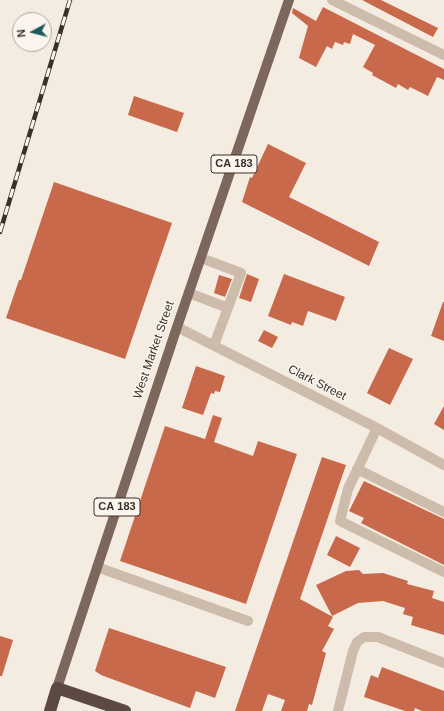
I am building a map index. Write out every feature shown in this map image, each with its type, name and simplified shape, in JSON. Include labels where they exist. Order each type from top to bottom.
[{"type":"highway","name":"West Market Street","points":[[50,711],[57,688]]},
{"type":"highway","points":[[57,688],[125,711]]},
{"type":"main road","name":"West Market Street","points":[[57,688],[188,293],[289,0]]},
{"type":"street","points":[[332,0],[444,55]]},
{"type":"street","points":[[201,258],[241,273],[214,345]]},
{"type":"street","points":[[188,293],[228,308]]},
{"type":"street","name":"Clark Street","points":[[177,327],[376,428],[444,465]]},
{"type":"street","points":[[376,428],[348,489],[340,521],[444,572]]},
{"type":"street","points":[[357,469],[444,512]]},
{"type":"street","points":[[97,567],[248,621]]},
{"type":"street","points":[[338,711],[353,651],[358,642],[364,637],[378,637],[444,663]]},
{"type":"building","points":[[362,0],[381,0],[438,28],[433,37]]},
{"type":"building","points":[[323,7],[444,69],[444,80],[437,77],[428,96],[410,87],[408,90],[398,84],[396,88],[372,75],[373,73],[363,67],[375,45],[353,34],[350,44],[344,42],[343,45],[335,42],[332,49],[327,46],[316,67],[299,58],[308,26],[292,13],[293,8],[316,21]]},
{"type":"building","points":[[134,96],[184,113],[177,132],[128,115]]},
{"type":"building","points":[[268,144],[306,163],[289,197],[379,242],[369,266],[242,202],[250,177],[252,178]]},
{"type":"building","points":[[54,182],[172,223],[125,359],[6,318],[19,280],[21,280]]},
{"type":"building","points":[[247,274],[259,279],[251,302],[239,298]]},
{"type":"building","points":[[284,274],[345,297],[336,321],[308,311],[303,326],[292,322],[291,325],[268,316]]},
{"type":"building","points":[[219,275],[232,279],[225,297],[214,293]]},
{"type":"building","points":[[444,302],[444,341],[431,336]]},
{"type":"building","points":[[264,330],[278,337],[272,348],[258,341]]},
{"type":"building","points":[[389,348],[413,359],[390,405],[367,393]]},
{"type":"building","points":[[196,366],[225,376],[220,392],[215,391],[214,394],[211,393],[203,415],[182,408]]},
{"type":"building","points":[[444,406],[444,430],[434,424]]},
{"type":"building","points":[[213,415],[222,418],[214,442],[253,456],[258,441],[297,454],[246,604],[120,561],[165,426],[205,439]]},
{"type":"building","points":[[322,457],[346,465],[300,599],[333,617],[328,626],[334,629],[322,651],[326,653],[312,705],[309,704],[307,711],[281,711],[285,700],[268,694],[262,711],[235,711]]},
{"type":"building","points":[[364,481],[444,519],[444,565],[361,523],[364,518],[349,511]]},
{"type":"building","points":[[336,536],[360,548],[350,567],[327,555]]},
{"type":"building","points":[[359,570],[363,574],[383,573],[408,581],[407,584],[434,591],[432,598],[444,602],[444,635],[411,625],[413,617],[403,614],[405,608],[383,601],[358,603],[332,616],[316,585],[346,571]]},
{"type":"building","points":[[109,628],[226,667],[215,698],[196,691],[190,708],[101,675],[95,671]]},
{"type":"building","points":[[0,636],[13,640],[2,676],[0,676]]},
{"type":"building","points":[[382,667],[444,691],[444,711],[422,711],[415,708],[414,711],[405,711],[364,697],[371,675],[378,678]]},
{"type":"railway","points":[[0,232],[70,0]]}]
